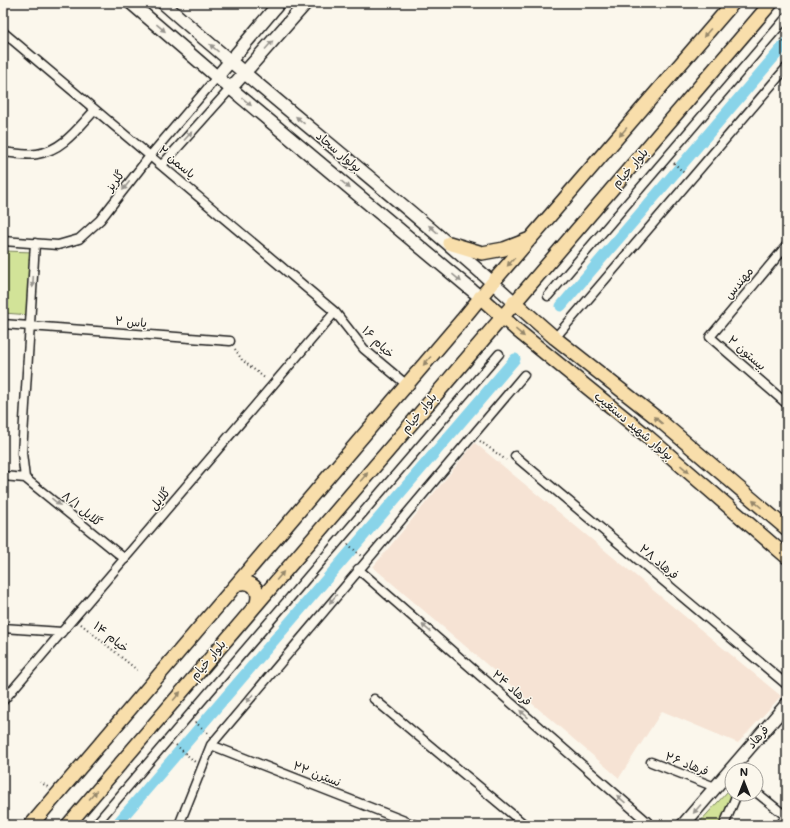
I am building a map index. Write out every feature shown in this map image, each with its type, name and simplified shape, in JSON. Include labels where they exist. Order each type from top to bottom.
[{"type":"main road","name":"بولوار سجاد","points":[[131,3],[216,77],[480,297]]},
{"type":"main road","name":"بولوار سجاد","points":[[163,3],[243,74],[449,243],[514,302]]},
{"type":"main road","points":[[216,77],[279,3]]},
{"type":"main road","points":[[231,88],[306,3]]},
{"type":"main road","points":[[31,825],[407,385],[480,297],[733,3]]},
{"type":"main road","name":"بلوار خیام","points":[[68,825],[771,3]]},
{"type":"main road","points":[[449,243],[482,253],[504,249],[531,239]]},
{"type":"main road","name":"بولوار شهید دستغیب","points":[[480,297],[502,318],[647,436],[787,557]]},
{"type":"main road","name":"بولوار شهید دستغیب","points":[[514,302],[554,338],[658,420],[787,529]]},
{"type":"main road","points":[[237,584],[246,582],[254,586],[259,594],[257,603]]},
{"type":"main road","name":"فرهاد","points":[[739,762],[787,704]]},
{"type":"main road","name":"فرهاد","points":[[683,825],[724,779]]},
{"type":"street","points":[[548,296],[787,16]]},
{"type":"street","name":"یاسمن ۲","points":[[3,32],[335,312]]},
{"type":"street","points":[[554,338],[787,67]]},
{"type":"street","name":"گلریز","points":[[3,241],[58,245],[79,239],[100,220],[150,156],[216,77]]},
{"type":"street","points":[[162,165],[231,88]]},
{"type":"street","points":[[3,152],[36,154],[55,149],[68,139],[95,110]]},
{"type":"street","points":[[3,476],[25,478],[22,453],[35,243]]},
{"type":"street","name":"مهندس","points":[[710,337],[787,245]]},
{"type":"street","name":"خیام ۱۶","points":[[335,312],[364,348],[407,385]]},
{"type":"street","name":"گلایل","points":[[3,701],[335,312]]},
{"type":"street","name":"یاس ۲","points":[[3,324],[230,341]]},
{"type":"street","name":"بیستون ۲","points":[[710,337],[787,404]]},
{"type":"street","points":[[95,825],[498,354]]},
{"type":"street","points":[[179,825],[213,742],[358,569],[524,375]]},
{"type":"street","name":"فرهاد ۲۸","points":[[515,456],[787,685]]},
{"type":"street","name":"گلایل ۸/۱","points":[[25,478],[125,558]]},
{"type":"street","name":"فرهاد ۲۴","points":[[358,569],[651,825]]},
{"type":"street","points":[[3,628],[62,632]]},
{"type":"street","points":[[374,699],[525,825]]},
{"type":"street","name":"نسترن ۲۲","points":[[213,742],[415,825]]},
{"type":"street","name":"فرهاد ۲۶","points":[[651,762],[715,788]]},
{"type":"street","points":[[764,799],[786,817],[781,825]]},
{"type":"street","points":[[724,825],[734,802]]},
{"type":"path","points":[[667,157],[691,179]]},
{"type":"path","points":[[230,341],[242,360],[273,385]]},
{"type":"path","points":[[472,435],[505,460],[515,456]]},
{"type":"path","points":[[341,538],[366,560]]},
{"type":"path","name":"خیام ۱۴","points":[[74,618],[137,670]]},
{"type":"path","points":[[188,716],[213,742]]},
{"type":"path","points":[[169,739],[202,767]]},
{"type":"path","points":[[40,782],[57,794]]},
{"type":"shaded area","points":[[475,443],[781,696],[738,743],[662,711],[619,778],[373,567]]},
{"type":"green space","points":[[4,251],[34,252],[31,315],[3,313]]},
{"type":"green space","points":[[724,795],[724,802],[731,802],[720,825],[697,825]]},
{"type":"waterway","points":[[561,306],[787,42]]},
{"type":"waterway","points":[[116,825],[515,359]]}]
